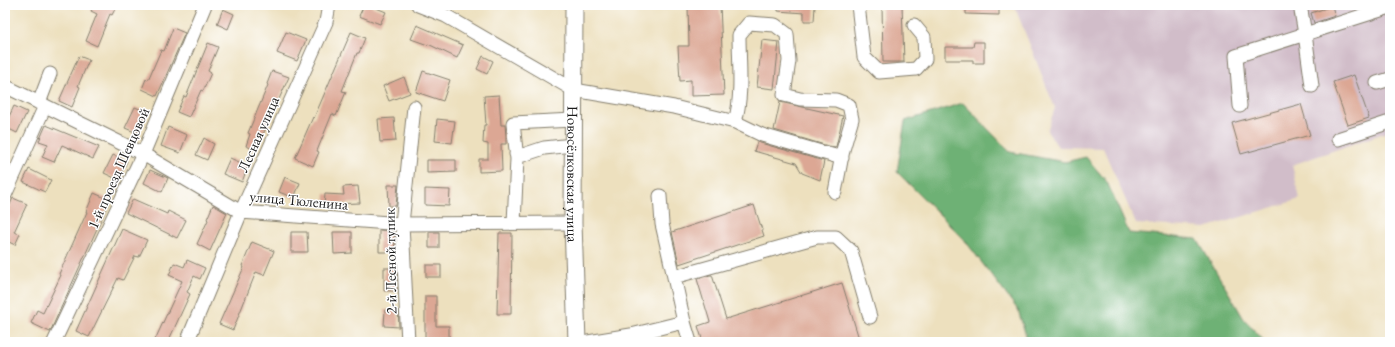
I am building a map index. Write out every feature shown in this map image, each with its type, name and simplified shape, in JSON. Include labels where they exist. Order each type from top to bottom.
[{"type":"main road","name":"Новосёлковская улица","points":[[574,5],[573,223],[577,342]]},
{"type":"street","name":"1-й проезд Шевцовой","points":[[54,342],[144,154],[205,5]]},
{"type":"street","name":"Лесная улица","points":[[187,342],[242,212],[326,22],[329,5]]},
{"type":"street","points":[[418,5],[446,16],[574,90],[674,107],[735,122],[762,135],[842,158]]},
{"type":"street","points":[[858,5],[864,57],[879,72],[916,69],[925,59],[924,37],[914,24]]},
{"type":"street","points":[[1300,5],[1312,86]]},
{"type":"street","points":[[1240,106],[1236,56],[1390,7]]},
{"type":"street","points":[[735,122],[738,112],[740,88],[739,35],[749,23],[775,26],[787,34],[789,61],[784,95],[800,99],[836,100],[849,105],[852,119],[843,150],[835,192]]},
{"type":"street","points":[[5,194],[42,104],[50,74]]},
{"type":"street","points":[[1377,83],[1390,79]]},
{"type":"street","name":"улица Тюленина","points":[[5,86],[144,154],[242,212],[402,224],[573,223]]},
{"type":"street","name":"2-й Лесной тупик","points":[[408,342],[402,224],[414,107]]},
{"type":"street","points":[[514,223],[517,159],[513,123],[573,120]]},
{"type":"street","points":[[1338,139],[1390,122]]},
{"type":"street","points":[[516,154],[523,155],[544,148],[574,145]]},
{"type":"street","points":[[660,196],[662,224],[684,322],[690,342]]},
{"type":"street","points":[[674,278],[817,237],[836,237],[851,251],[870,318]]},
{"type":"street","points":[[588,342],[684,322]]},
{"type":"shaded area","points":[[1014,5],[1383,5],[1390,25],[1390,131],[1292,165],[1300,199],[1205,228],[1136,224],[1103,148],[1058,147],[1047,131],[1055,108]]},
{"type":"green space","points":[[963,103],[1010,152],[1065,162],[1086,157],[1107,182],[1129,233],[1197,239],[1244,319],[1265,342],[1028,342],[1018,310],[963,238],[897,172],[905,121]]},
{"type":"building","points":[[94,5],[117,5],[112,15],[110,14],[97,46],[86,41],[97,14],[91,11]]},
{"type":"building","points":[[364,5],[369,5],[386,12],[380,24],[359,16]]},
{"type":"building","points":[[688,5],[720,5],[724,95],[691,96],[691,80],[680,81],[678,46],[689,46]]},
{"type":"building","points":[[778,5],[815,6],[814,21],[804,21],[804,13],[778,11]]},
{"type":"building","points":[[882,5],[902,5],[904,62],[883,62]]},
{"type":"building","points":[[966,5],[999,5],[999,15],[966,14]]},
{"type":"building","points":[[1332,6],[1335,16],[1314,23],[1311,13]]},
{"type":"building","points":[[223,9],[234,14],[228,29],[217,24]]},
{"type":"building","points":[[417,25],[463,45],[457,58],[428,44],[411,39]]},
{"type":"building","points":[[173,28],[185,33],[157,96],[142,89],[146,79],[148,80],[161,50],[164,51]]},
{"type":"building","points":[[286,32],[306,40],[297,61],[277,53]]},
{"type":"building","points":[[351,32],[365,38],[359,53],[357,53],[342,91],[346,92],[336,116],[332,114],[317,151],[319,152],[313,166],[295,158]]},
{"type":"building","points":[[762,40],[779,42],[774,89],[757,87]]},
{"type":"building","points":[[974,42],[984,42],[984,63],[973,63],[973,60],[945,60],[945,47],[973,47]]},
{"type":"building","points":[[208,43],[218,47],[208,71],[211,73],[203,91],[201,90],[189,117],[177,112],[184,96],[186,97]]},
{"type":"building","points":[[79,56],[89,60],[78,86],[80,87],[72,107],[59,101]]},
{"type":"building","points":[[483,56],[493,61],[487,74],[477,69]]},
{"type":"building","points":[[272,71],[289,77],[256,150],[246,146],[250,134],[248,133],[268,85],[267,84]]},
{"type":"building","points":[[423,71],[450,80],[443,101],[416,92]]},
{"type":"building","points":[[1354,75],[1369,118],[1348,125],[1333,82]]},
{"type":"building","points":[[404,77],[410,93],[389,101],[383,86]]},
{"type":"building","points":[[499,95],[501,125],[505,125],[506,136],[506,144],[501,144],[502,171],[479,172],[479,159],[488,159],[488,144],[483,143],[484,125],[486,125],[484,96]]},
{"type":"building","points":[[780,102],[843,116],[836,147],[774,130]]},
{"type":"building","points":[[1301,104],[1310,135],[1241,154],[1232,123]]},
{"type":"building","points":[[14,106],[27,112],[17,133],[5,127]]},
{"type":"building","points":[[135,107],[146,112],[137,133],[125,128]]},
{"type":"building","points":[[394,118],[396,141],[380,142],[378,119]]},
{"type":"building","points":[[437,119],[455,121],[452,143],[435,141]]},
{"type":"building","points":[[46,125],[99,147],[93,159],[62,145],[54,162],[42,157],[48,144],[39,141]]},
{"type":"building","points":[[168,127],[187,135],[180,153],[161,146]]},
{"type":"building","points":[[204,138],[214,144],[207,160],[196,155]]},
{"type":"building","points":[[757,142],[824,161],[820,180],[802,173],[796,163],[754,151]]},
{"type":"building","points":[[113,155],[127,161],[119,180],[104,173]]},
{"type":"building","points":[[230,158],[248,166],[242,182],[223,174]]},
{"type":"building","points":[[427,160],[456,160],[456,172],[427,173]]},
{"type":"building","points":[[29,169],[51,180],[45,192],[23,182]]},
{"type":"building","points":[[150,170],[168,178],[162,192],[144,183]]},
{"type":"building","points":[[285,177],[300,183],[294,198],[279,192]]},
{"type":"building","points":[[388,185],[398,185],[396,206],[389,206]]},
{"type":"building","points":[[358,186],[360,203],[334,204],[334,207],[324,206],[325,194],[344,195],[343,187]]},
{"type":"building","points":[[425,189],[450,190],[449,206],[425,205]]},
{"type":"building","points":[[94,193],[110,200],[50,332],[31,323],[37,310],[43,313],[61,275],[59,274]]},
{"type":"building","points":[[13,198],[27,204],[14,232],[20,234],[15,245],[5,240],[5,215]]},
{"type":"building","points":[[133,199],[167,214],[168,211],[186,220],[177,238],[126,213]]},
{"type":"building","points":[[213,205],[227,213],[210,251],[197,244]]},
{"type":"building","points":[[754,205],[764,236],[679,264],[672,232]]},
{"type":"building","points":[[122,229],[147,240],[139,257],[135,256],[123,280],[118,278],[89,337],[76,331]]},
{"type":"building","points":[[379,230],[394,231],[395,252],[379,252]]},
{"type":"building","points":[[291,232],[307,232],[308,252],[291,252]]},
{"type":"building","points":[[333,232],[352,232],[352,253],[334,254]]},
{"type":"building","points":[[429,232],[439,232],[439,248],[429,248]]},
{"type":"building","points":[[499,233],[512,233],[511,314],[497,314]]},
{"type":"building","points":[[252,242],[274,251],[264,275],[256,272],[233,330],[219,324],[244,267],[242,266]]},
{"type":"building","points":[[187,260],[205,268],[200,279],[194,276],[187,292],[190,294],[168,342],[154,342],[182,281],[169,275],[174,263],[184,267]]},
{"type":"building","points":[[426,265],[441,265],[441,277],[426,277]]},
{"type":"building","points":[[384,268],[396,268],[397,291],[384,291]]},
{"type":"building","points":[[712,275],[726,319],[842,283],[860,342],[703,342],[698,326],[710,322],[697,279]]},
{"type":"building","points":[[425,296],[436,296],[436,326],[449,326],[449,342],[425,342]]},
{"type":"building","points":[[385,310],[398,310],[399,327],[384,326]]}]
